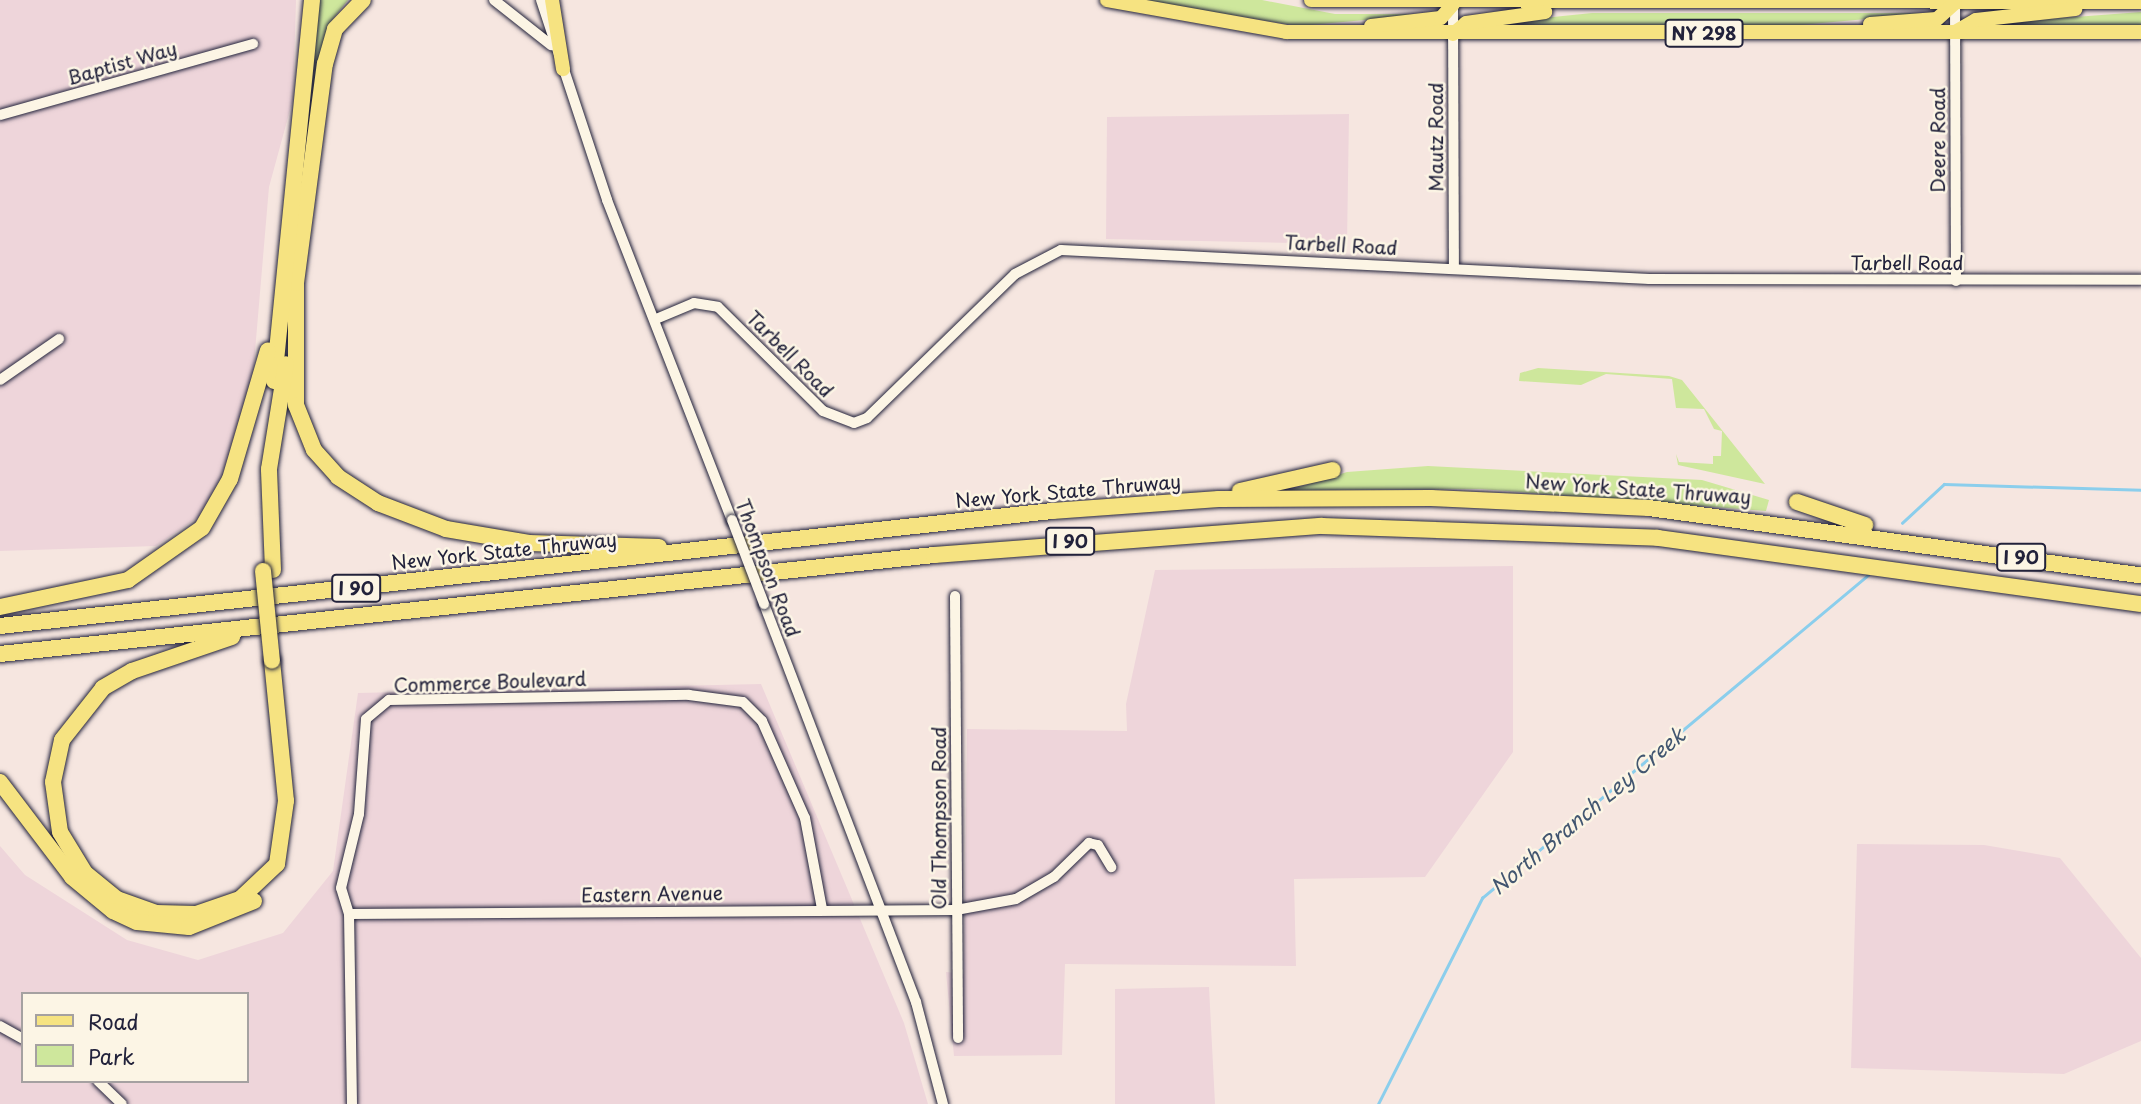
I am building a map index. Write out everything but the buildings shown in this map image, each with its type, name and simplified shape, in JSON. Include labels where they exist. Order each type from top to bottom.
[{"type":"highway","points":[[0,607],[128,580],[202,528],[220,503],[245,436],[290,274],[325,64],[335,29],[363,0]]},
{"type":"highway","points":[[0,782],[72,877],[113,911],[167,928],[235,914],[265,894],[295,833],[268,570],[269,469],[290,274],[311,2]]},
{"type":"highway","points":[[290,274],[296,405],[314,450],[338,477],[415,519],[495,540],[712,549]]},
{"type":"highway","points":[[1184,501],[1333,470]]},
{"type":"highway","name":"New York State Thruway","points":[[0,626],[1184,501],[1532,501],[1749,518],[2141,575]]},
{"type":"highway","points":[[1797,502],[1900,539]]},
{"type":"highway","name":"I 90","points":[[0,654],[1125,536],[1322,526],[1658,538],[2141,604]]},
{"type":"highway","points":[[263,627],[132,671],[103,688],[73,721],[57,756],[54,811],[69,852],[99,886],[136,907],[177,915],[215,909],[267,879],[287,820],[277,660]]},
{"type":"main road","points":[[552,0],[563,69]]},
{"type":"main road","name":"NY 298","points":[[1107,0],[1198,21],[1310,33],[2141,32]]},
{"type":"main road","name":"NY 298","points":[[1311,0],[1453,5],[2141,2]]},
{"type":"main road","points":[[1803,32],[1937,19],[1955,1]]},
{"type":"main road","points":[[1955,32],[1976,20],[2114,2]]},
{"type":"main road","points":[[1453,34],[1466,23],[1596,4]]},
{"type":"main road","points":[[1310,33],[1441,18],[1453,5]]},
{"type":"street","name":"Thompson Road","points":[[494,0],[553,47]]},
{"type":"street","name":"Thompson Road","points":[[541,0],[553,47],[916,1002],[943,1104]]},
{"type":"street","name":"Deere Road","points":[[1955,1],[1956,281]]},
{"type":"street","name":"Mautz Road","points":[[1453,5],[1454,269]]},
{"type":"street","name":"Baptist Way","points":[[0,115],[253,44]]},
{"type":"street","name":"Tarbell Road","points":[[656,318],[694,303],[718,307],[823,411],[853,423],[867,418],[1015,274],[1061,250],[1710,281],[2141,280]]},
{"type":"street","points":[[0,380],[60,338]]},
{"type":"street","name":"Old Thompson Road","points":[[956,596],[958,1038]]},
{"type":"street","name":"Commerce Boulevard","points":[[352,1104],[349,914],[341,888],[359,814],[364,727],[376,706],[389,700],[689,695],[736,699],[762,721],[805,818],[822,909]]},
{"type":"street","name":"Eastern Avenue","points":[[349,914],[956,910],[1016,899],[1054,877],[1089,843],[1111,867]]},
{"type":"street","points":[[0,1026],[21,1038]]},
{"type":"street","points":[[100,1083],[122,1104]]},
{"type":"shaded area","points":[[0,0],[296,0],[293,99],[269,187],[250,410],[207,511],[156,546],[0,551]]},
{"type":"shaded area","points":[[1349,114],[1347,244],[1106,239],[1107,117]]},
{"type":"shaded area","points":[[1513,566],[1513,752],[1425,877],[1294,879],[1296,966],[1065,964],[1062,1055],[954,1056],[946,972],[964,974],[967,729],[1127,731],[1126,704],[1155,570]]},
{"type":"shaded area","points":[[761,684],[904,1023],[928,1104],[0,1104],[0,846],[25,875],[127,940],[198,960],[283,933],[333,871],[358,693]]},
{"type":"shaded area","points":[[1857,844],[1984,845],[2060,858],[2141,958],[2141,1041],[2064,1074],[1851,1068]]},
{"type":"shaded area","points":[[1209,987],[1215,1104],[1115,1104],[1115,989]]},
{"type":"green space","points":[[319,0],[348,0],[328,25],[310,106]]},
{"type":"green space","points":[[1138,0],[1262,0],[1335,14],[1431,14],[1299,26]]},
{"type":"green space","points":[[2141,12],[2141,26],[1981,26],[1981,24]]},
{"type":"green space","points":[[1592,13],[1933,13],[1777,27],[1476,25]]},
{"type":"green space","points":[[1538,368],[1669,376],[1682,380],[1765,484],[1678,465],[1676,454],[1679,462],[1713,464],[1713,456],[1721,456],[1722,431],[1714,429],[1704,409],[1676,408],[1672,379],[1606,374],[1581,385],[1519,381],[1520,373]]},
{"type":"green space","points":[[1428,466],[1702,480],[1769,500],[1766,511],[1480,489],[1290,490],[1347,472]]},
{"type":"waterway","name":"North Branch Ley Creek","points":[[1902,523],[1944,484],[2141,490]]},
{"type":"waterway","name":"North Branch Ley Creek","points":[[1378,1104],[1482,898],[1868,575]]}]
